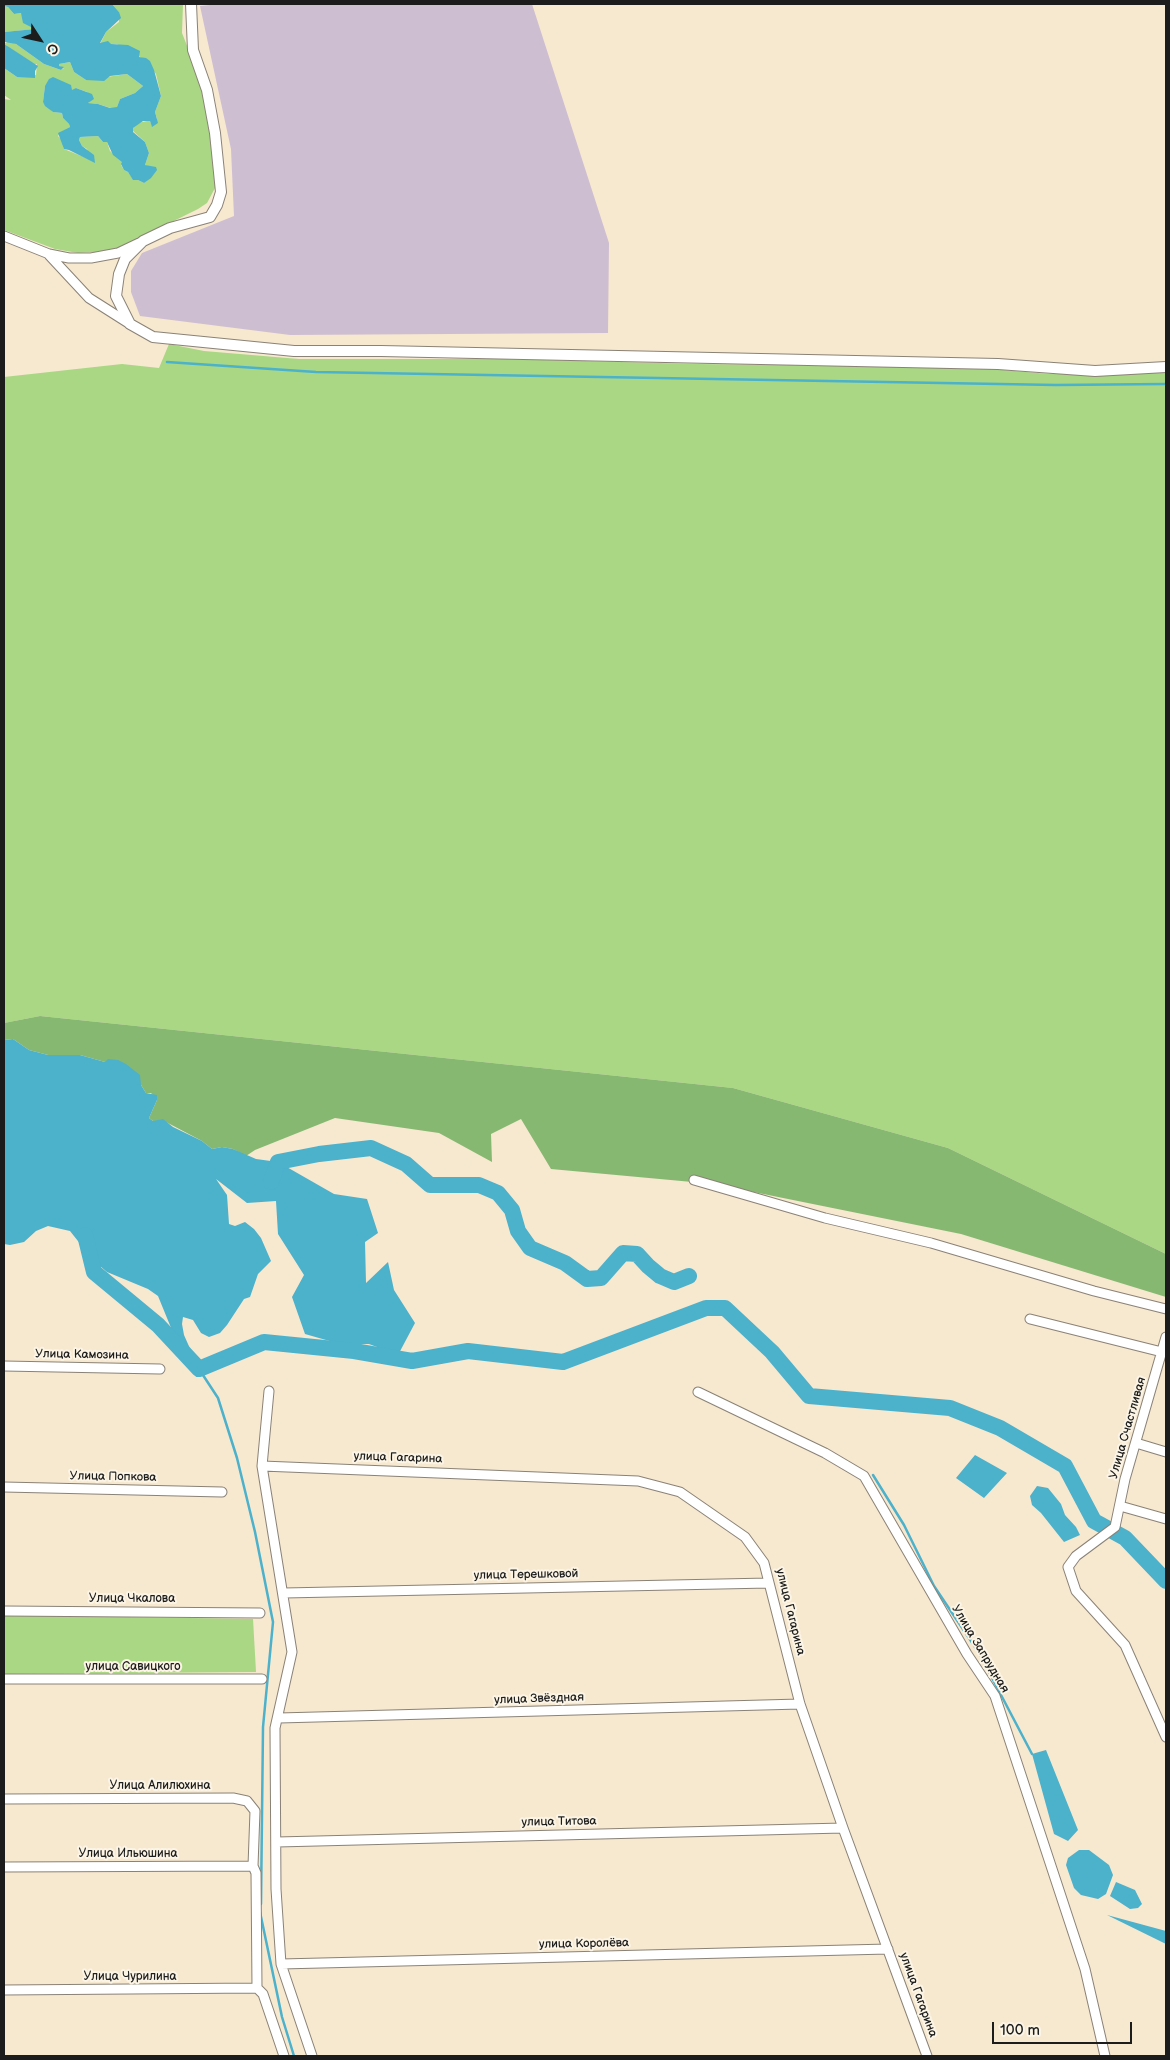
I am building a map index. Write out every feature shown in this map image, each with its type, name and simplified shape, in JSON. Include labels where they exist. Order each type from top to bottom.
[{"type":"street","points":[[4,236],[49,254],[69,258],[91,258],[118,253],[170,228],[210,217],[217,205],[221,192],[215,133],[207,90],[194,50],[191,4]]},
{"type":"street","points":[[130,324],[116,296],[119,274],[125,259],[142,241]]},
{"type":"street","points":[[49,254],[89,298],[153,337],[294,351],[381,351],[988,364],[1095,370],[1166,367]]},
{"type":"street","points":[[694,1180],[826,1218],[931,1243],[1094,1291],[1166,1309]]},
{"type":"street","points":[[1030,1319],[1164,1353]]},
{"type":"street","name":"Улица Счастливая","points":[[1166,1336],[1164,1353],[1136,1443],[1115,1526],[1076,1556],[1068,1567],[1076,1591],[1125,1645],[1166,1737]]},
{"type":"street","name":"Улица Камозина","points":[[4,1366],[160,1369]]},
{"type":"street","points":[[269,1391],[262,1466],[292,1652],[279,1718],[275,1728],[276,1889],[281,1964],[312,2056]]},
{"type":"street","name":"Улица Запрудная","points":[[698,1392],[825,1453],[864,1476],[967,1654],[995,1696],[1085,1969],[1105,2056]]},
{"type":"street","points":[[1136,1443],[1166,1452]]},
{"type":"street","name":"улица Гагарина","points":[[262,1466],[638,1480],[680,1492],[745,1537],[764,1563],[800,1704],[843,1828],[927,2056]]},
{"type":"street","name":"Улица Попкова","points":[[4,1487],[222,1492]]},
{"type":"street","points":[[1120,1506],[1166,1519]]},
{"type":"street","name":"улица Терешковой","points":[[284,1593],[769,1583]]},
{"type":"street","name":"Улица Чкалова","points":[[4,1611],[260,1613]]},
{"type":"street","name":"улица Савицкого","points":[[4,1679],[262,1679]]},
{"type":"street","name":"улица Звёздная","points":[[279,1718],[800,1704]]},
{"type":"street","name":"Улица Алилюхина","points":[[4,1800],[232,1798],[247,1801],[255,1810],[253,1866],[256,1873],[257,1988]]},
{"type":"street","name":"улица Титова","points":[[277,1842],[843,1828]]},
{"type":"street","name":"Улица Ильюшина","points":[[4,1867],[253,1866]]},
{"type":"street","name":"улица Королёва","points":[[281,1964],[888,1950]]},
{"type":"street","points":[[257,1988],[263,1994],[284,2056]]},
{"type":"street","name":"Улица Чурилина","points":[[4,1990],[257,1988]]},
{"type":"shaded area","points":[[219,4],[532,4],[609,243],[608,333],[290,335],[140,316],[131,292],[131,271],[142,253],[234,216],[231,149],[200,6]]},
{"type":"green space","points":[[112,4],[183,4],[182,33],[206,102],[216,168],[215,188],[207,203],[198,209],[113,251],[78,253],[55,249],[4,230],[4,99],[11,100],[4,95],[4,68],[17,77],[22,77],[36,75],[37,64],[34,64],[4,44],[9,41],[16,44],[44,64],[61,70],[64,68],[59,66],[59,64],[70,62],[74,72],[86,80],[127,74],[143,86],[135,93],[120,99],[117,107],[114,109],[88,103],[91,100],[87,92],[76,88],[74,91],[45,86],[43,102],[53,112],[62,113],[63,118],[69,124],[70,127],[58,136],[62,140],[64,149],[91,160],[87,149],[82,146],[79,140],[80,137],[98,136],[103,142],[107,142],[110,151],[123,162],[121,165],[124,170],[133,179],[144,183],[156,170],[145,165],[149,153],[145,142],[133,131],[133,128],[137,123],[147,121],[150,121],[152,126],[157,119],[155,112],[161,96],[156,74],[142,58],[117,44],[100,44],[106,32],[119,22],[119,12]]},
{"type":"green space","points":[[4,6],[8,7],[14,14],[21,13],[36,29],[4,32]]},
{"type":"green space","points":[[169,344],[204,351],[299,359],[506,359],[698,364],[968,367],[1049,374],[1166,373],[1166,1254],[948,1148],[733,1088],[40,1016],[4,1023],[4,377],[122,364],[159,368]]},
{"type":"green space","points":[[40,1016],[733,1088],[948,1148],[1166,1254],[1166,1297],[961,1234],[714,1184],[551,1169],[521,1119],[491,1134],[492,1162],[439,1133],[335,1118],[255,1150],[246,1156],[233,1149],[222,1147],[212,1149],[202,1141],[166,1122],[153,1121],[149,1118],[157,1100],[151,1093],[146,1093],[141,1085],[105,1062],[80,1055],[48,1055],[29,1050],[13,1039],[4,1040],[4,1023]]},
{"type":"green space","points":[[4,1615],[253,1619],[256,1672],[4,1674]]},
{"type":"water","points":[[4,4],[112,4],[119,12],[121,18],[106,32],[100,43],[108,41],[111,44],[128,45],[140,51],[139,57],[150,61],[161,96],[155,112],[158,123],[152,127],[150,121],[143,121],[133,128],[133,132],[145,142],[149,153],[145,165],[156,167],[157,170],[151,178],[144,183],[133,180],[128,172],[124,170],[122,162],[113,155],[107,142],[103,142],[98,136],[80,137],[79,140],[82,146],[94,155],[95,163],[64,149],[58,133],[70,127],[69,124],[63,118],[62,113],[53,112],[43,102],[45,86],[49,79],[53,77],[71,85],[72,90],[76,88],[92,94],[94,99],[88,103],[110,108],[117,107],[120,99],[135,93],[143,86],[127,74],[110,76],[104,81],[86,80],[74,72],[70,62],[59,64],[59,66],[64,67],[61,70],[44,64],[16,44],[5,42],[4,44],[4,32],[35,29],[23,23],[21,13],[14,14]]},
{"type":"water","points":[[4,44],[38,66],[35,71],[35,78],[17,77],[4,68]]},
{"type":"water","points":[[13,1039],[29,1050],[48,1055],[80,1055],[105,1062],[108,1059],[118,1060],[140,1075],[141,1085],[146,1093],[157,1095],[157,1100],[149,1118],[153,1121],[163,1119],[173,1127],[202,1141],[212,1149],[222,1147],[233,1149],[256,1159],[278,1162],[334,1194],[367,1199],[378,1233],[365,1242],[366,1283],[388,1262],[394,1290],[415,1323],[398,1355],[369,1344],[340,1344],[305,1334],[292,1297],[304,1275],[278,1234],[276,1201],[247,1203],[216,1179],[227,1195],[229,1224],[235,1226],[245,1222],[254,1229],[261,1238],[271,1261],[258,1274],[250,1297],[244,1299],[220,1333],[209,1337],[201,1333],[193,1320],[183,1317],[184,1335],[199,1369],[176,1340],[158,1296],[148,1289],[107,1272],[93,1260],[70,1231],[48,1226],[36,1231],[24,1242],[10,1245],[4,1244],[4,1040]]},
{"type":"water","points":[[975,1455],[1007,1473],[984,1498],[956,1478]]},
{"type":"water","points":[[1037,1486],[1048,1488],[1061,1504],[1065,1515],[1076,1527],[1080,1535],[1064,1542],[1041,1513],[1032,1505],[1030,1496]]},
{"type":"water","points":[[1046,1750],[1078,1830],[1068,1841],[1054,1834],[1032,1754]]},
{"type":"water","points":[[1079,1850],[1089,1850],[1109,1865],[1113,1875],[1106,1894],[1098,1899],[1081,1895],[1074,1888],[1066,1865],[1068,1858]]},
{"type":"water","points":[[1116,1882],[1135,1890],[1142,1904],[1138,1908],[1130,1909],[1110,1896]]},
{"type":"water","points":[[1107,1915],[1166,1931],[1166,1944]]},
{"type":"waterway","points":[[167,362],[316,372],[1056,385],[1166,384]]},
{"type":"waterway","points":[[271,1182],[278,1162],[319,1154],[371,1148],[406,1164],[430,1185],[479,1185],[498,1193],[512,1210],[518,1231],[530,1248],[565,1263],[587,1279],[601,1278],[623,1253],[637,1254],[660,1276],[674,1282],[689,1276]]},
{"type":"waterway","points":[[85,1235],[94,1272],[158,1325],[199,1369],[264,1342],[354,1351],[412,1361],[468,1351],[563,1362],[706,1308],[725,1308],[772,1352],[809,1396],[950,1408],[1000,1428],[1065,1466],[1094,1521],[1125,1538],[1166,1581]]},
{"type":"waterway","points":[[199,1369],[218,1398],[237,1458],[255,1532],[273,1622],[263,1727],[261,1904]]},
{"type":"waterway","points":[[873,1475],[904,1525],[934,1586],[979,1653],[1032,1754]]},
{"type":"waterway","points":[[260,1912],[282,2017],[294,2056]]}]
